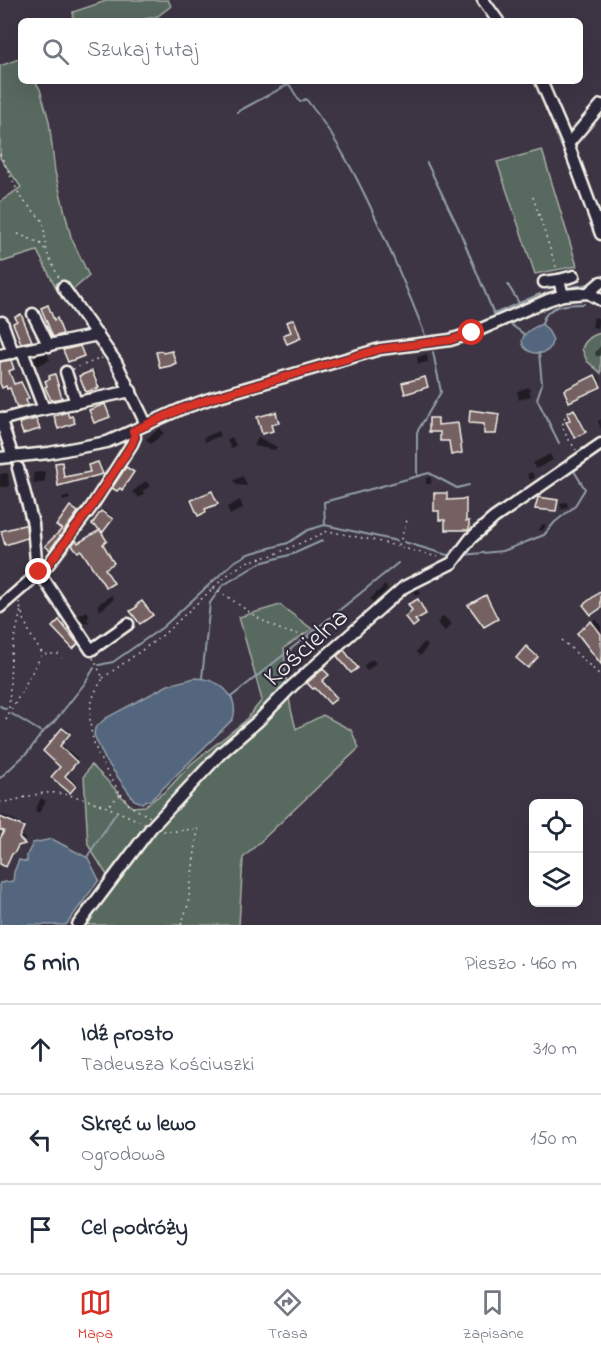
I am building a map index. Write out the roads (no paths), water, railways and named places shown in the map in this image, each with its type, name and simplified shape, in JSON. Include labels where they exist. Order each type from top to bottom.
[{"type":"street","points":[[483,0],[496,18]]},
{"type":"street","points":[[543,84],[601,234]]},
{"type":"street","points":[[568,144],[601,105]]},
{"type":"street","points":[[544,282],[574,276]]},
{"type":"street","points":[[559,280],[563,295]]},
{"type":"street","points":[[588,293],[601,282]]},
{"type":"street","points":[[63,287],[112,356],[146,424]]},
{"type":"street","points":[[0,458],[15,463],[96,445],[212,398],[380,349],[450,340],[563,295],[588,293],[601,300]]},
{"type":"street","points":[[33,314],[49,346]]},
{"type":"street","points":[[2,322],[44,409]]},
{"type":"street","points":[[0,355],[98,335]]},
{"type":"street","points":[[66,372],[76,403]]},
{"type":"street","points":[[128,624],[91,650],[39,572],[33,524],[0,419],[131,392]]},
{"type":"street","points":[[0,607],[54,558],[90,509],[132,444],[135,436],[133,431]]},
{"type":"street","name":"Kościelna","points":[[78,925],[155,825],[221,753],[258,721],[292,686],[404,587],[452,562],[471,538],[494,518],[601,444]]},
{"type":"water","points":[[542,324],[553,340],[550,347],[543,353],[530,351],[522,343],[524,337],[530,330]]},
{"type":"water","points":[[195,678],[212,681],[230,695],[234,710],[233,719],[152,799],[142,803],[134,800],[105,759],[94,735],[95,728],[106,718],[168,685]]},
{"type":"water","points":[[52,839],[88,858],[99,880],[66,925],[0,925],[0,883],[13,881],[19,860],[27,862],[27,855],[33,843]]},
{"type":"waterway","points":[[237,112],[289,84],[300,102],[306,99],[331,134],[362,189],[404,281],[426,338]]},
{"type":"waterway","points":[[427,163],[458,227],[494,314],[540,294]]},
{"type":"waterway","points":[[567,288],[589,284]]},
{"type":"waterway","points":[[508,285],[519,303]]},
{"type":"waterway","points":[[545,293],[557,290]]},
{"type":"waterway","points":[[542,324],[548,312],[558,306],[584,304]]},
{"type":"waterway","points":[[510,324],[524,334]]},
{"type":"waterway","points":[[417,476],[417,432],[441,392],[433,352]]},
{"type":"waterway","points":[[539,353],[542,384],[537,399],[559,443]]},
{"type":"waterway","points":[[463,555],[503,551],[544,535],[555,522],[574,507],[585,489],[574,471],[601,452]]},
{"type":"waterway","points":[[325,525],[324,502],[429,473],[457,488],[469,485]]},
{"type":"waterway","points":[[99,665],[113,662],[163,627],[234,562],[248,554],[288,543],[308,530],[325,525],[397,541]]},
{"type":"waterway","points":[[202,678],[210,603],[222,586],[260,563],[293,554],[322,541]]},
{"type":"waterway","points":[[404,542],[447,555],[453,554]]},
{"type":"waterway","points":[[231,697],[398,563]]},
{"type":"waterway","points":[[0,778],[29,751],[41,734],[55,721],[94,668]]},
{"type":"waterway","points":[[0,706],[6,709]]},
{"type":"waterway","points":[[12,714],[43,733]]},
{"type":"waterway","points":[[87,857],[116,813]]}]
